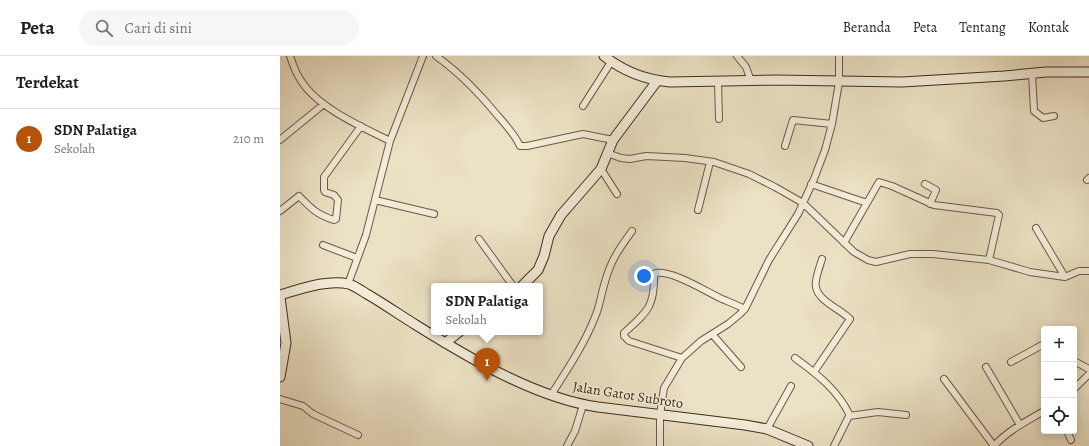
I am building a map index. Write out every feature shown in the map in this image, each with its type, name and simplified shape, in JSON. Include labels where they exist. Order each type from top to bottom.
[{"type":"street","points":[[290,56],[300,80],[324,104],[390,141]]},
{"type":"street","points":[[348,284],[366,235],[390,141],[423,56]]},
{"type":"street","points":[[436,56],[455,69],[488,104],[514,135],[520,146],[528,146],[583,134],[613,140]]},
{"type":"street","points":[[604,56],[611,62],[628,71],[658,81],[690,83],[777,80],[902,82],[1062,72],[1089,72]]},
{"type":"street","points":[[737,56],[746,66],[751,81]]},
{"type":"street","points":[[660,446],[660,415],[664,388],[682,358],[701,340],[728,324],[745,309],[769,260],[795,221],[825,150],[832,124],[839,82],[839,56]]},
{"type":"street","points":[[583,106],[611,62]]},
{"type":"street","points":[[1032,74],[1034,111],[1043,118],[1054,116]]},
{"type":"street","points":[[525,283],[538,270],[544,256],[549,236],[561,215],[601,169],[613,140],[658,81]]},
{"type":"street","points":[[718,82],[719,119]]},
{"type":"street","points":[[280,140],[324,104]]},
{"type":"street","points":[[785,146],[793,120],[832,124]]},
{"type":"street","points":[[280,211],[299,196],[321,216],[334,220],[336,219],[338,200],[334,195],[325,192],[324,177],[361,126]]},
{"type":"street","points":[[607,153],[621,158],[630,159],[646,156],[663,156],[710,162],[724,165],[749,174],[776,187],[803,203],[844,243],[865,259],[876,262],[910,254],[933,254],[989,260],[1030,272],[1065,277],[1079,271],[1089,271]]},
{"type":"street","points":[[698,210],[710,162]]},
{"type":"street","points":[[601,169],[617,194]]},
{"type":"street","points":[[844,243],[876,184],[879,182],[892,186],[930,204],[997,212],[997,222],[989,260]]},
{"type":"street","points":[[811,184],[867,203]]},
{"type":"street","points":[[925,184],[936,190],[930,204]]},
{"type":"street","points":[[375,200],[434,214]]},
{"type":"street","points":[[1036,228],[1065,277]]},
{"type":"street","points":[[551,395],[584,343],[601,302],[604,283],[610,266],[617,251],[632,231]]},
{"type":"street","points":[[479,239],[512,283]]},
{"type":"street","points":[[323,245],[357,258]]},
{"type":"street","points":[[814,372],[850,319],[818,293],[815,286],[822,259]]},
{"type":"street","points":[[682,358],[629,341],[624,336],[624,333],[650,306],[654,293],[655,273],[664,272],[699,286],[720,298],[745,309]]},
{"type":"street","name":"Jalan Gatot Subroto","points":[[280,296],[309,287],[331,283],[348,284],[382,302],[431,334]]},
{"type":"street","points":[[280,296],[286,343],[282,353],[280,377]]},
{"type":"street","points":[[712,334],[740,367]]},
{"type":"street","name":"Jalan Gatot Subroto","points":[[433,335],[488,367],[551,395],[583,405],[766,429],[808,446]]},
{"type":"street","points":[[445,343],[456,335]]},
{"type":"street","points":[[1010,362],[1041,346]]},
{"type":"street","points":[[795,358],[814,372],[836,393],[846,406],[850,416]]},
{"type":"street","points":[[1076,362],[1089,369]]},
{"type":"street","points":[[986,367],[1020,425]]},
{"type":"street","points":[[1077,387],[1089,374]]},
{"type":"street","points":[[944,379],[994,446],[1000,439],[1041,413]]},
{"type":"street","points":[[766,429],[791,386]]},
{"type":"street","points":[[280,399],[303,406],[313,414],[358,434]]},
{"type":"street","points":[[567,446],[575,432],[583,405]]},
{"type":"street","points":[[834,446],[847,418],[850,416],[878,412],[906,415]]},
{"type":"street","points":[[1068,434],[1070,440]]},
{"type":"place","name":"SDN Palatiga","points":[[487,381]]}]
